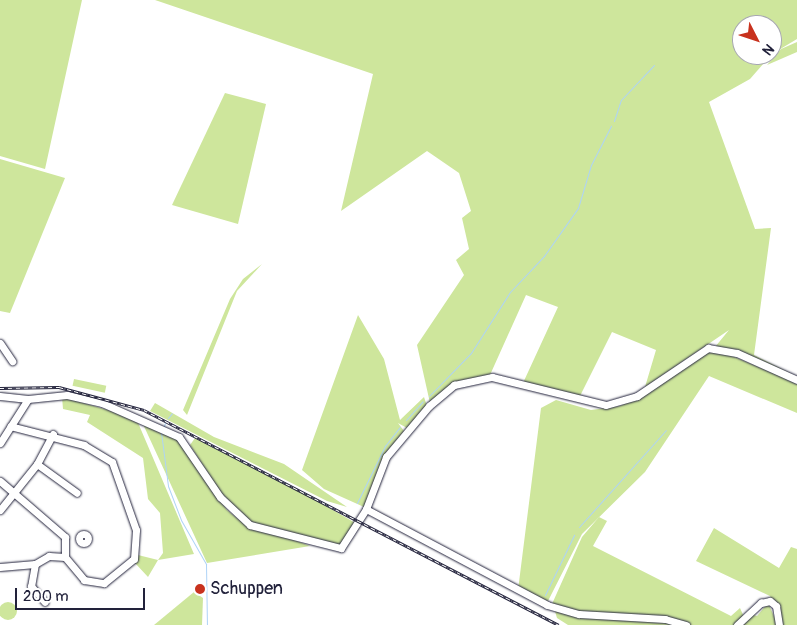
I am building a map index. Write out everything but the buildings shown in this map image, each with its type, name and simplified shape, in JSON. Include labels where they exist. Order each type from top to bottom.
[{"type":"street","points":[[1,341],[12,362]]},
{"type":"street","points":[[0,396],[28,399],[78,396],[136,416],[189,446],[220,497],[250,525],[341,548],[366,509],[386,457],[429,406],[454,385],[473,378],[492,377],[606,405],[637,396],[708,348],[737,353],[797,380]]},
{"type":"street","points":[[0,443],[28,399]]},
{"type":"street","points":[[10,426],[52,434],[94,449],[112,462],[136,530],[134,559],[104,583],[84,580],[66,554],[68,542]]},
{"type":"street","points":[[0,510],[36,464],[52,434]]},
{"type":"street","points":[[36,464],[77,493]]},
{"type":"street","points":[[0,481],[68,542]]},
{"type":"street","points":[[366,509],[547,605],[579,614],[665,619],[686,625]]},
{"type":"street","points":[[68,542],[79,540]]},
{"type":"street","points":[[0,567],[35,564],[45,556],[66,554]]},
{"type":"street","points":[[35,564],[31,586],[45,602]]},
{"type":"street","points":[[737,625],[761,602],[770,601],[776,606],[780,625]]},
{"type":"green space","points":[[0,0],[82,0],[45,169],[0,156]]},
{"type":"green space","points":[[155,0],[797,0],[797,39],[782,48],[782,15],[732,15],[732,65],[762,65],[750,79],[709,102],[755,229],[771,228],[754,355],[796,376],[715,347],[729,330],[645,387],[656,350],[612,332],[578,400],[523,383],[558,307],[526,295],[490,375],[452,385],[430,403],[417,345],[464,275],[456,260],[469,249],[462,218],[471,211],[459,173],[427,151],[341,211],[373,74]]},
{"type":"green space","points":[[797,42],[797,52],[782,58],[782,49]]},
{"type":"green space","points":[[225,93],[266,104],[238,224],[172,205]]},
{"type":"green space","points":[[0,159],[65,178],[10,313],[0,311]]},
{"type":"green space","points":[[262,264],[237,291],[187,415],[183,410],[230,299],[243,279]]},
{"type":"green space","points":[[358,315],[384,359],[400,420],[424,397],[427,406],[407,428],[398,423],[404,431],[384,457],[364,507],[324,489],[302,470]]},
{"type":"green space","points":[[720,351],[797,383],[797,413],[709,376],[645,472],[582,534],[548,601],[518,590],[541,408],[556,400],[591,410],[620,406],[644,395],[704,353]]},
{"type":"green space","points":[[74,379],[106,386],[105,393],[73,386]]},
{"type":"green space","points":[[62,397],[136,418],[194,554],[158,560],[163,553],[160,513],[148,499],[143,458],[87,422],[90,415],[63,409]]},
{"type":"green space","points":[[155,403],[214,437],[284,464],[347,507],[327,501],[150,411]]},
{"type":"green space","points":[[142,422],[176,437],[227,510],[238,519],[310,546],[207,563]]},
{"type":"green space","points":[[195,438],[309,496],[357,524],[337,548],[249,521],[228,504],[190,445]]},
{"type":"green space","points":[[599,517],[607,521],[593,546],[731,616],[740,608],[744,617],[735,625],[690,625],[585,614],[552,604],[582,537]]},
{"type":"green space","points":[[714,528],[779,568],[791,547],[797,549],[797,625],[781,625],[770,596],[696,561]]},
{"type":"green space","points":[[138,555],[158,560],[148,577],[135,563]]},
{"type":"green space","points":[[194,592],[203,598],[202,625],[154,625]]},
{"type":"green space","points":[[8,602],[16,607],[17,611],[12,619],[8,620],[0,615],[-1,611],[4,603]]},
{"type":"green space","points":[[768,603],[778,625],[739,625],[750,614],[757,616]]},
{"type":"green space","points":[[554,608],[665,621],[679,625],[568,625],[557,618]]},
{"type":"waterway","points":[[614,121],[621,100],[654,65]]},
{"type":"waterway","points":[[429,396],[471,353],[510,292],[544,256],[578,208],[591,165],[611,126]]},
{"type":"waterway","points":[[406,420],[423,401]]},
{"type":"waterway","points":[[168,418],[172,413]]},
{"type":"waterway","points":[[357,503],[385,446],[400,427]]},
{"type":"waterway","points":[[579,527],[666,430]]},
{"type":"waterway","points":[[161,432],[168,486],[181,520],[206,564],[207,625]]},
{"type":"waterway","points":[[545,595],[574,535]]},
{"type":"railway","points":[[0,388],[59,387],[144,410],[559,625]]},
{"type":"place","name":"Schuppen","points":[[200,589]]}]
